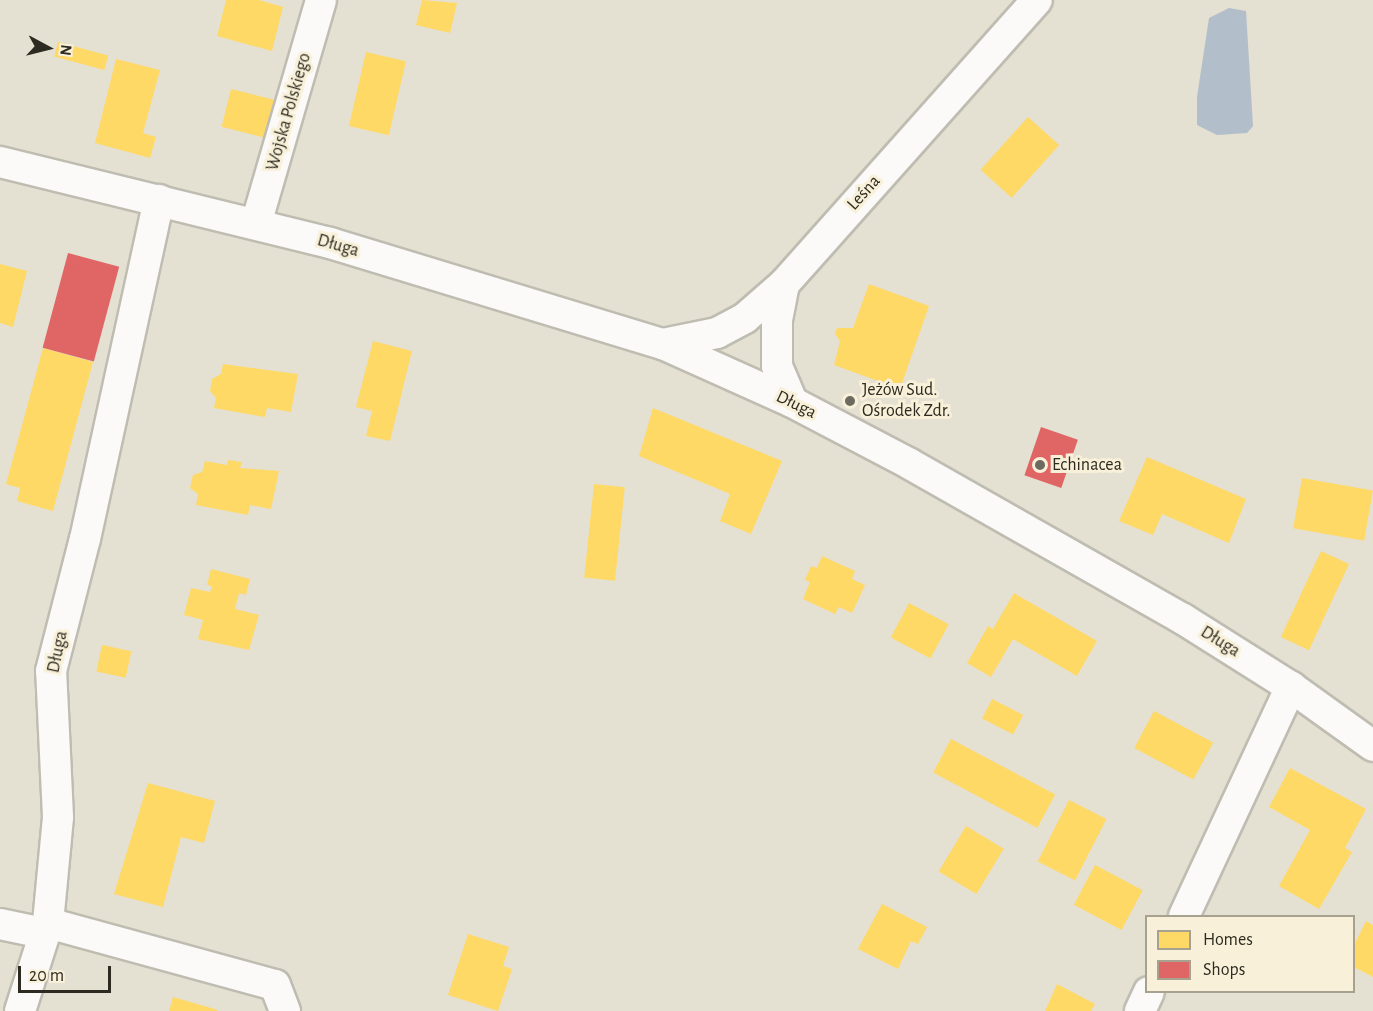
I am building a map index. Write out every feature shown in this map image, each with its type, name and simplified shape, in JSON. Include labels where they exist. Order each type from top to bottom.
[{"type":"street","name":"Wojska Polskiego","points":[[256,224],[321,0]]},
{"type":"street","name":"Leśna","points":[[663,344],[717,333],[745,318],[784,284],[1037,0]]},
{"type":"street","name":"Długa","points":[[0,162],[330,243],[663,344],[792,402],[1183,619],[1291,687],[1373,746]]},
{"type":"street","name":"Długa","points":[[20,1011],[45,928],[58,818],[51,671],[85,539],[159,200]]},
{"type":"street","points":[[784,284],[777,321],[777,366],[792,402]]},
{"type":"street","points":[[1184,915],[1291,687]]},
{"type":"street","points":[[0,924],[45,928],[275,985],[285,1011]]},
{"type":"street","points":[[1140,1011],[1149,993]]},
{"type":"shaded area","points":[[1229,8],[1246,11],[1253,126],[1247,133],[1217,135],[1197,125],[1197,97],[1209,18]]},
{"type":"building: Homes","points":[[226,0],[259,0],[283,7],[272,51],[217,36]]},
{"type":"building: Homes","points":[[422,0],[457,3],[450,33],[416,25]]},
{"type":"building: Homes","points":[[58,42],[108,55],[104,70],[54,56]]},
{"type":"building: Homes","points":[[366,52],[406,61],[389,135],[349,126]]},
{"type":"building: Homes","points":[[116,59],[160,70],[143,133],[156,137],[150,158],[95,143]]},
{"type":"building: Homes","points":[[231,89],[275,100],[265,138],[222,127]]},
{"type":"building: Homes","points":[[1028,117],[1059,145],[1012,198],[980,170]]},
{"type":"building: Homes","points":[[0,264],[27,271],[13,327],[0,323]]},
{"type":"building: Homes","points":[[869,284],[929,306],[900,389],[834,365],[840,341],[835,334],[837,328],[853,328]]},
{"type":"building: Homes","points":[[373,341],[412,351],[390,441],[366,436],[372,411],[356,407]]},
{"type":"building: Homes","points":[[43,348],[93,362],[53,511],[17,501],[20,488],[6,484]]},
{"type":"building: Homes","points":[[223,364],[298,374],[291,412],[267,408],[265,417],[214,408],[216,398],[210,391],[212,379],[221,374]]},
{"type":"building: Homes","points":[[653,408],[782,461],[751,534],[720,521],[730,494],[639,456]]},
{"type":"building: Homes","points":[[1147,457],[1246,499],[1229,543],[1162,514],[1153,535],[1119,521]]},
{"type":"building: Homes","points":[[228,460],[242,462],[240,468],[279,471],[271,509],[250,505],[248,515],[196,505],[198,494],[190,488],[193,475],[202,472],[205,461],[227,465]]},
{"type":"building: Homes","points":[[1302,478],[1373,491],[1364,541],[1293,528]]},
{"type":"building: Homes","points":[[594,484],[625,487],[615,581],[584,577]]},
{"type":"building: Homes","points":[[1321,551],[1349,564],[1309,650],[1281,637]]},
{"type":"building: Homes","points":[[822,556],[855,571],[852,579],[865,585],[852,613],[839,607],[835,614],[803,599],[810,582],[805,580],[811,566],[817,568]]},
{"type":"building: Homes","points":[[211,569],[250,579],[246,595],[239,593],[235,609],[259,615],[249,650],[198,639],[203,620],[184,615],[191,588],[210,592],[212,586],[207,585]]},
{"type":"building: Homes","points":[[1014,593],[1097,641],[1077,676],[1013,639],[991,677],[967,663],[988,626],[993,629]]},
{"type":"building: Homes","points":[[909,603],[949,624],[930,659],[891,637]]},
{"type":"building: Homes","points":[[102,645],[131,651],[126,678],[96,671]]},
{"type":"building: Homes","points":[[992,699],[1023,715],[1013,734],[982,719]]},
{"type":"building: Homes","points":[[1154,711],[1213,742],[1193,780],[1134,748]]},
{"type":"building: Homes","points":[[951,739],[1055,794],[1037,828],[933,773]]},
{"type":"building: Homes","points":[[1290,768],[1366,809],[1345,848],[1352,852],[1319,909],[1279,886],[1310,830],[1269,807]]},
{"type":"building: Homes","points":[[148,783],[215,801],[204,843],[181,837],[163,907],[114,894]]},
{"type":"building: Homes","points":[[1069,800],[1106,819],[1075,881],[1038,861]]},
{"type":"building: Homes","points":[[966,826],[1004,849],[976,894],[939,871]]},
{"type":"building: Homes","points":[[1095,865],[1143,890],[1122,930],[1074,905]]},
{"type":"building: Homes","points":[[882,904],[927,927],[918,944],[911,941],[898,969],[858,949]]},
{"type":"building: Homes","points":[[1366,921],[1373,925],[1373,977],[1355,968],[1355,943]]},
{"type":"building: Homes","points":[[468,934],[509,947],[503,966],[512,969],[498,1011],[448,995]]},
{"type":"building: Homes","points":[[1057,984],[1095,1004],[1091,1011],[1045,1011]]},
{"type":"building: Homes","points":[[173,997],[218,1010],[218,1011],[169,1011]]},
{"type":"building: Shops","points":[[68,253],[119,267],[94,361],[43,348]]},
{"type":"building: Shops","points":[[1041,427],[1078,440],[1061,488],[1024,475]]},
{"type":"place","name":"Jeżów Sud. Ośrodek Zdr.","points":[[850,401]]},
{"type":"place","name":"Echinacea","points":[[1040,465]]}]
